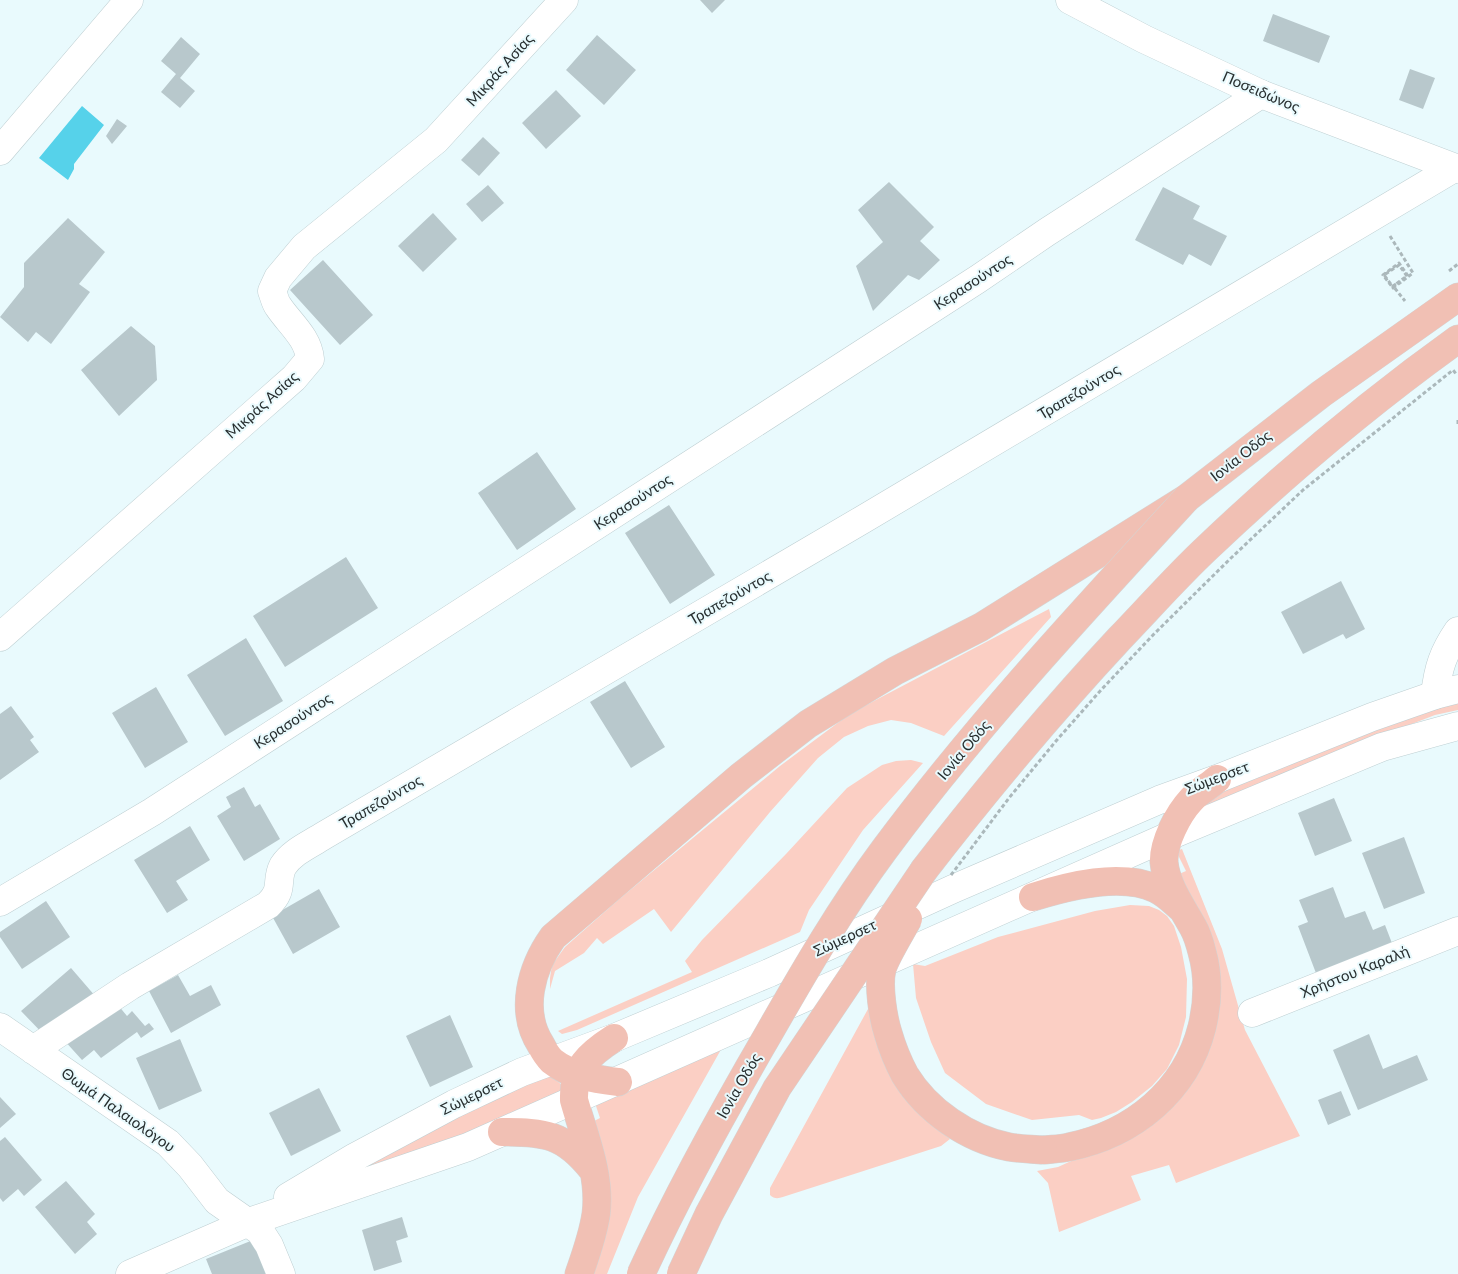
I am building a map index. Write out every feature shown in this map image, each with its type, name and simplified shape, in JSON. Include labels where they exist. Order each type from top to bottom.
[{"type":"highway","name":"Ιονία Οδός","points":[[641,1274],[702,1150],[825,936],[884,851],[952,763],[1020,682],[1187,498],[1320,394],[1458,296]]},
{"type":"highway","points":[[1218,780],[1191,799],[1184,808],[1169,836],[1164,861],[1166,875],[1197,937],[1207,981],[1206,1010],[1200,1036],[1193,1056],[1178,1081],[1159,1102],[1139,1118],[1116,1132],[1069,1147],[1043,1150],[1008,1146],[974,1136],[947,1120],[925,1100],[906,1076],[893,1049],[881,1000],[882,970],[915,904],[935,876],[969,811],[1082,679],[1206,548],[1340,429],[1458,339]]},
{"type":"highway","points":[[579,1274],[595,1219],[597,1189],[594,1172],[575,1087],[551,1060],[533,1033],[529,1010],[530,988],[542,952],[552,937],[741,776],[816,719],[894,671],[982,627],[1187,498]]},
{"type":"highway","points":[[680,1274],[708,1214],[777,1088],[935,876]]},
{"type":"highway","points":[[1033,897],[1070,887],[1127,881],[1155,888],[1182,909]]},
{"type":"highway","points":[[575,1087],[589,1057],[614,1038]]},
{"type":"highway","points":[[575,1087],[618,1082]]},
{"type":"highway","points":[[502,1132],[534,1132],[549,1135],[562,1141],[576,1152],[594,1172]]},
{"type":"street","points":[[0,151],[129,0]]},
{"type":"street","name":"Μικράς Ασίας","points":[[0,637],[294,378],[310,359],[309,349],[277,305],[272,291],[278,278],[304,247],[436,140],[564,0]]},
{"type":"street","name":"Ποσειδώνος","points":[[1070,0],[1144,39],[1261,94],[1456,169]]},
{"type":"street","name":"Κερασούντος","points":[[0,902],[169,801],[969,285],[1047,232],[1261,94]]},
{"type":"street","name":"Τραπεζούντος","points":[[33,1050],[130,986],[268,904],[276,897],[282,868],[290,856],[1456,169]]},
{"type":"street","points":[[1446,692],[1438,668],[1447,648],[1458,631]]},
{"type":"street","name":"Σώμερσετ","points":[[249,1222],[355,1156],[480,1091],[551,1060],[614,1038],[769,973],[953,889],[1159,800],[1218,780],[1331,733],[1446,692]]},
{"type":"street","points":[[618,1082],[1169,836],[1382,747],[1458,726]]},
{"type":"street","name":"Χρήστου Καραλή","points":[[1252,1013],[1458,931]]},
{"type":"street","name":"Θωμά Παλαιολόγου","points":[[0,1027],[168,1143],[190,1166],[217,1201],[260,1231],[266,1239],[281,1274]]},
{"type":"street","name":"Σώμερσετ","points":[[130,1274],[249,1222],[439,1158],[502,1132],[575,1087]]},
{"type":"path","points":[[1377,214],[1413,273],[1405,280],[1397,286],[1393,288],[1383,275],[1399,263],[1408,276],[1396,285],[1393,287],[1384,275],[1398,264],[1407,276],[1393,286],[1399,293],[1405,301]]},
{"type":"path","points":[[935,876],[1008,798],[1101,690],[1181,607],[1303,490],[1452,370],[1457,375]]},
{"type":"path","points":[[1458,420],[1458,425]]},
{"type":"shaded area","points":[[1049,609],[1051,617],[944,736],[911,723],[891,720],[868,726],[844,737],[818,758],[770,812],[671,932],[654,909],[603,944],[597,938],[584,953],[555,971],[550,989],[552,965],[565,947],[618,900],[780,766],[851,713]]},
{"type":"shaded area","points":[[1458,698],[1458,710],[1435,715],[1272,778],[1201,809],[1199,798]]},
{"type":"shaded area","points":[[911,760],[923,763],[863,830],[809,910],[800,932],[577,1030],[562,1034],[558,1031],[692,972],[685,961],[702,940],[847,788],[882,765],[896,761]]},
{"type":"shaded area","points":[[1182,849],[1222,949],[1245,1030],[1300,1136],[1176,1183],[1169,1165],[1131,1176],[1141,1200],[1059,1232],[1048,1183],[1037,1171],[1058,1167],[1137,1131],[1213,1020],[1179,874],[1186,871],[1176,851]]},
{"type":"shaded area","points":[[1130,905],[1149,906],[1167,916],[1174,926],[1181,947],[1187,979],[1186,1017],[1179,1045],[1167,1069],[1152,1086],[1132,1102],[1116,1112],[1101,1118],[1092,1120],[1079,1115],[1032,1120],[986,1104],[945,1073],[931,1042],[916,998],[913,964],[925,966],[998,937],[1095,911]]},
{"type":"shaded area","points":[[868,1009],[876,1009],[932,1123],[950,1139],[941,1146],[781,1197],[772,1197],[770,1195],[770,1188]]},
{"type":"shaded area","points":[[723,1046],[638,1197],[607,1274],[586,1274],[590,1123],[600,1118],[595,1103]]},
{"type":"shaded area","points":[[549,1074],[569,1091],[482,1128],[372,1168],[370,1163],[468,1111]]},
{"type":"water","points":[[82,106],[104,125],[74,164],[74,169],[68,180],[39,158]]},
{"type":"building","points":[[700,0],[725,0],[712,13]]},
{"type":"building","points":[[1273,14],[1330,36],[1319,63],[1263,41]]},
{"type":"building","points":[[597,35],[636,70],[604,105],[566,70]]},
{"type":"building","points":[[181,37],[200,54],[180,78],[195,91],[180,108],[161,92],[176,74],[161,61]]},
{"type":"building","points":[[1410,69],[1435,78],[1423,109],[1399,100]]},
{"type":"building","points":[[556,90],[581,116],[546,149],[522,123]]},
{"type":"building","points":[[117,119],[127,126],[112,144],[106,136]]},
{"type":"building","points":[[483,137],[500,153],[479,176],[461,160]]},
{"type":"building","points":[[889,182],[934,227],[920,241],[940,260],[919,280],[908,275],[873,311],[856,266],[883,242],[858,210]]},
{"type":"building","points":[[488,185],[504,203],[482,222],[466,204]]},
{"type":"building","points":[[1163,187],[1200,206],[1193,219],[1227,236],[1211,266],[1189,254],[1183,265],[1135,240]]},
{"type":"building","points":[[433,213],[457,239],[423,272],[398,246]]},
{"type":"building","points":[[68,218],[105,252],[79,284],[90,292],[51,344],[36,332],[28,342],[0,317],[24,287],[24,263]]},
{"type":"building","points":[[323,260],[373,315],[340,345],[290,290]]},
{"type":"building","points":[[131,326],[155,346],[157,380],[119,416],[81,370]]},
{"type":"building","points":[[537,452],[576,509],[517,550],[478,493]]},
{"type":"building","points":[[669,505],[715,575],[670,604],[625,533]]},
{"type":"building","points":[[346,557],[378,608],[285,667],[253,616]]},
{"type":"building","points":[[1341,581],[1365,629],[1346,639],[1343,634],[1303,654],[1281,612]]},
{"type":"building","points":[[246,638],[283,701],[225,736],[187,675]]},
{"type":"building","points":[[625,681],[665,747],[631,768],[590,702]]},
{"type":"building","points":[[156,687],[188,742],[145,768],[112,713]]},
{"type":"building","points":[[11,706],[34,737],[30,740],[39,752],[0,780],[0,714]]},
{"type":"building","points":[[244,787],[255,807],[260,804],[280,839],[244,861],[217,816],[231,807],[226,797]]},
{"type":"building","points":[[1334,798],[1352,841],[1315,856],[1298,813]]},
{"type":"building","points":[[190,826],[210,860],[176,881],[188,900],[167,913],[134,860]]},
{"type":"building","points":[[1404,837],[1425,893],[1384,909],[1362,853]]},
{"type":"building","points":[[1333,887],[1345,918],[1365,911],[1373,930],[1385,925],[1395,951],[1319,981],[1298,926],[1308,922],[1299,900]]},
{"type":"building","points":[[319,889],[340,927],[293,954],[272,916]]},
{"type":"building","points":[[46,901],[70,937],[22,969],[0,937],[0,932]]},
{"type":"building","points":[[71,968],[96,997],[48,1039],[21,1011]]},
{"type":"building","points":[[178,975],[190,996],[211,985],[221,1005],[171,1033],[149,991]]},
{"type":"building","points":[[113,999],[127,1016],[132,1011],[145,1026],[149,1023],[154,1029],[141,1038],[137,1032],[101,1058],[94,1050],[82,1060],[63,1039]]},
{"type":"building","points":[[450,1015],[473,1067],[430,1087],[406,1036]]},
{"type":"building","points":[[1369,1034],[1383,1069],[1417,1055],[1428,1080],[1358,1110],[1333,1050]]},
{"type":"building","points":[[180,1039],[202,1091],[159,1110],[136,1058]]},
{"type":"building","points":[[319,1088],[341,1131],[291,1156],[269,1113]]},
{"type":"building","points":[[1341,1091],[1351,1115],[1328,1125],[1318,1100]]},
{"type":"building","points":[[0,1097],[16,1114],[0,1128]]},
{"type":"building","points":[[5,1137],[42,1180],[24,1196],[18,1189],[3,1202],[0,1198],[0,1141]]},
{"type":"building","points":[[66,1181],[95,1214],[87,1222],[97,1234],[75,1254],[35,1207]]},
{"type":"building","points":[[402,1217],[408,1237],[396,1241],[402,1262],[374,1271],[362,1230]]},
{"type":"building","points":[[253,1240],[266,1274],[212,1274],[206,1259]]}]
